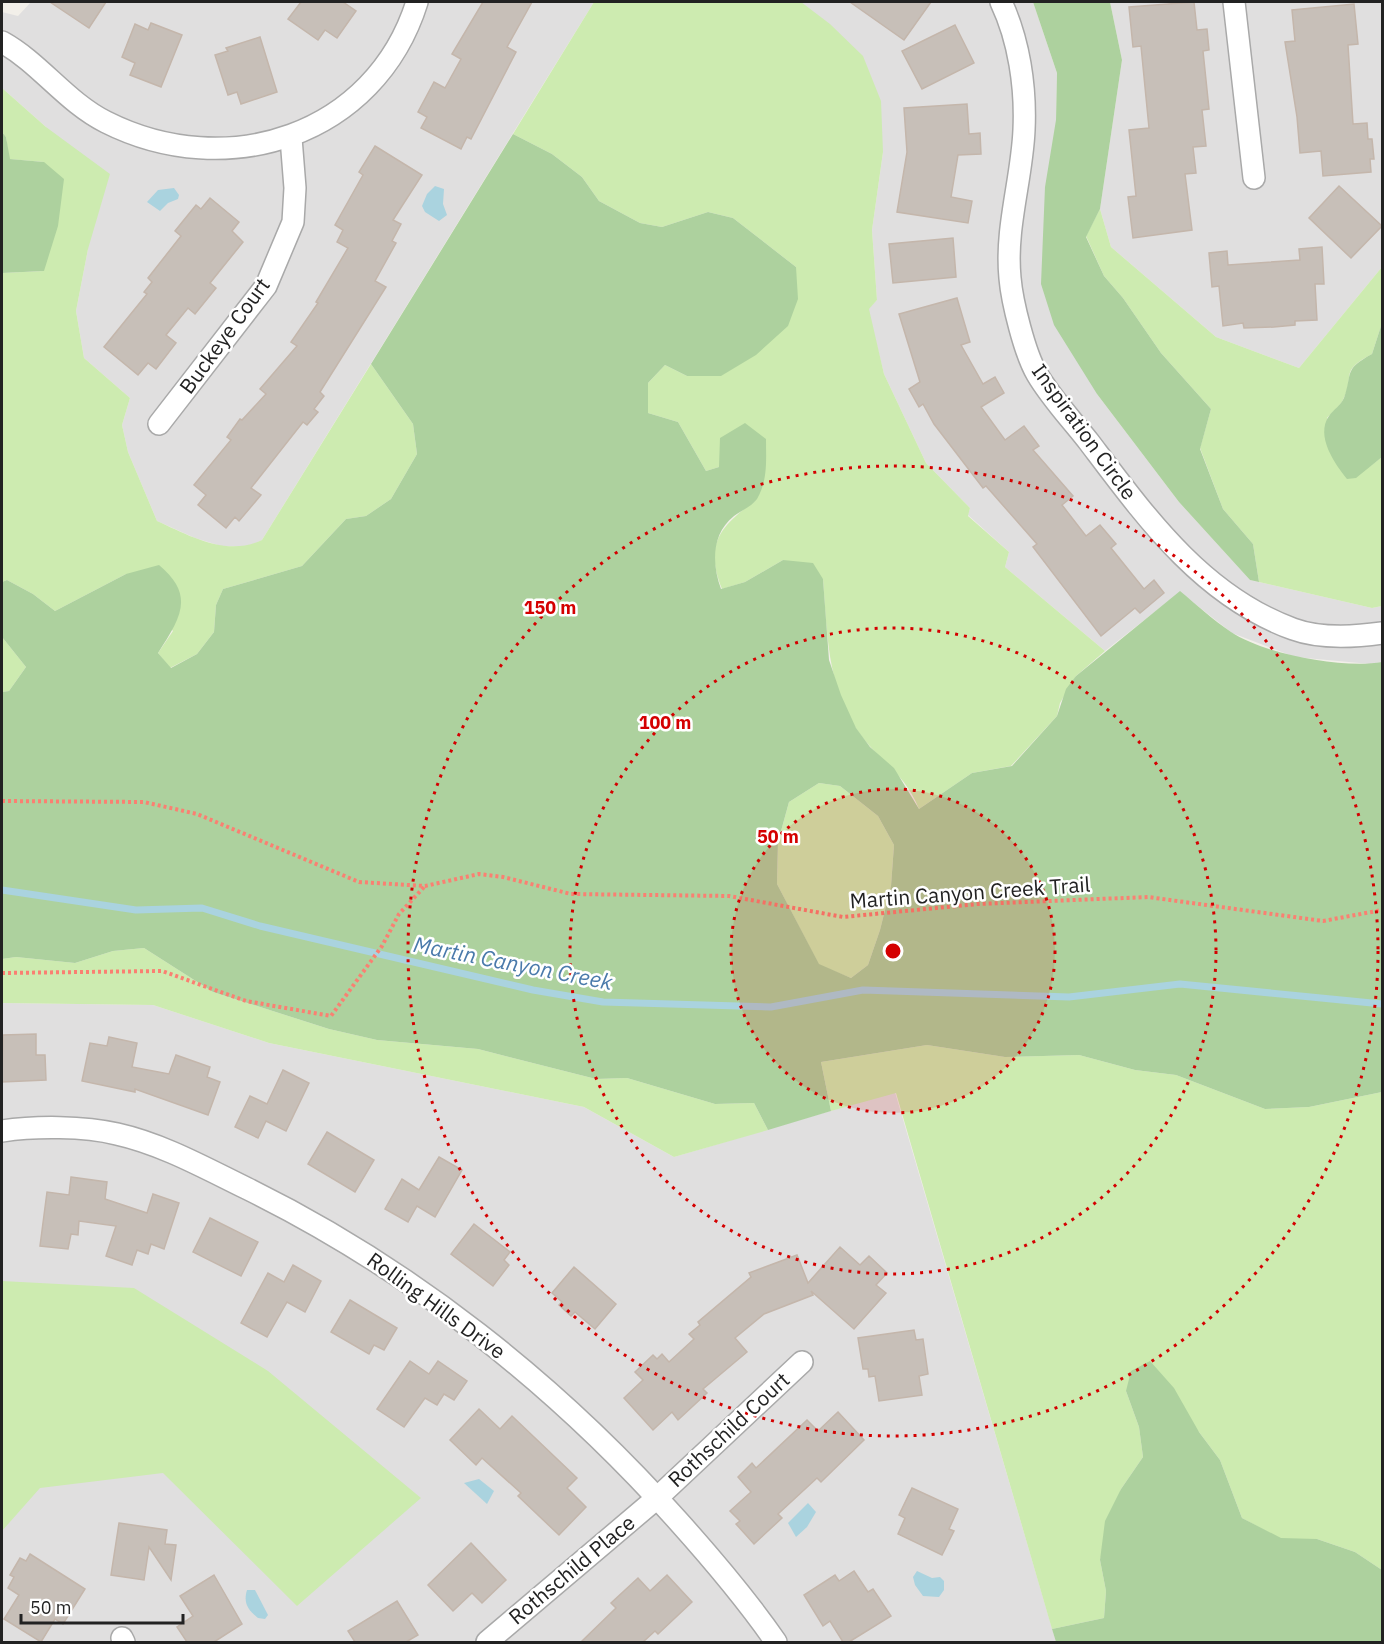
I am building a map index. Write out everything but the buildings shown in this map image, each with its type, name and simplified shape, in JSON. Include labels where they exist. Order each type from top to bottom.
[{"type":"street","points":[[2,42],[24,55],[72,98],[103,121],[135,136],[182,148],[215,150],[291,138],[342,108],[381,71],[404,37],[417,2]]},
{"type":"street","name":"Inspiration Circle","points":[[1000,2],[1015,42],[1023,84],[1024,130],[1011,228],[1010,278],[1018,318],[1036,373],[1150,523],[1219,590],[1255,612],[1294,630],[1329,635],[1361,636],[1383,633]]},
{"type":"street","points":[[1234,2],[1254,178]]},
{"type":"street","name":"Buckeye Court","points":[[159,424],[266,286],[293,222],[295,188],[291,138]]},
{"type":"street","name":"Rolling Hills Drive","points":[[2,1131],[60,1129],[116,1134],[180,1155],[312,1221],[417,1287],[512,1361],[598,1436],[707,1553],[776,1642]]},
{"type":"street","name":"Rothschild Court","points":[[657,1498],[802,1362]]},
{"type":"street","name":"Rothschild Place","points":[[487,1642],[657,1498]]},
{"type":"path","name":"Martin Canyon Creek Trail","points":[[2,801],[144,802],[197,814],[360,882],[425,886],[479,874],[503,877],[571,894],[729,896],[843,917],[978,904],[1148,897],[1323,921],[1383,910]]},
{"type":"path","points":[[2,973],[162,971],[246,1001],[331,1016],[382,946],[399,914],[425,886]]},
{"type":"shaded area","points":[[31,2],[594,2],[262,540],[249,547],[221,546],[195,538],[157,521],[128,452],[122,425],[130,398],[84,358],[76,311],[88,249],[46,127],[2,88],[2,12],[18,16]]},
{"type":"shaded area","points":[[801,2],[1033,2],[1057,73],[1056,120],[1097,394],[1179,502],[1250,580],[1372,608],[1382,606],[1382,662],[1370,664],[1295,657],[1232,633],[1180,592],[1105,651],[1005,567],[1009,552],[968,515],[970,508],[926,463],[884,374],[868,309],[877,300],[872,230],[883,152]]},
{"type":"shaded area","points":[[1110,2],[1382,2],[1382,267],[1299,368],[1216,337],[1111,247],[1100,209],[1122,60]]},
{"type":"shaded area","points":[[2,1003],[153,1005],[269,1043],[584,1107],[674,1157],[895,1092],[1056,1642],[2,1642]]},
{"type":"green space","points":[[594,2],[801,2],[830,24],[863,56],[881,101],[883,152],[872,230],[877,300],[869,309],[884,374],[926,463],[970,508],[968,516],[1009,552],[1005,567],[1105,651],[1076,676],[1060,703],[1057,716],[1011,766],[972,773],[919,809],[906,785],[865,741],[847,713],[830,657],[823,579],[783,560],[745,582],[722,589],[717,574],[715,548],[724,528],[755,501],[719,467],[706,471],[678,422],[648,413],[648,383],[665,365],[687,376],[796,267],[733,218],[708,212],[662,227],[640,223],[599,201],[582,177],[552,154],[513,134]]},
{"type":"green space","points":[[1033,2],[1110,2],[1122,60],[1100,209],[1086,237],[1104,276],[1123,298],[1161,353],[1211,409],[1200,449],[1223,509],[1253,544],[1259,582],[1250,580],[1179,502],[1097,394],[1054,325],[1041,284],[1045,187],[1056,120],[1057,73]]},
{"type":"green space","points":[[2,88],[46,127],[110,174],[88,249],[76,311],[84,358],[130,398],[122,425],[128,452],[157,521],[195,538],[222,545],[249,545],[262,540],[371,364],[413,424],[417,454],[391,499],[366,516],[346,519],[302,566],[223,589],[216,605],[214,632],[197,654],[170,668],[158,653],[173,631],[126,574],[55,611],[33,594],[7,580],[2,582],[2,273],[44,271],[44,162],[9,159],[6,137],[2,132]]},
{"type":"green space","points":[[2,132],[6,137],[10,159],[44,162],[64,179],[58,226],[44,271],[2,273]]},
{"type":"green space","points":[[513,134],[552,154],[582,177],[599,201],[640,223],[662,227],[708,212],[733,218],[796,267],[798,299],[788,326],[756,355],[721,376],[687,376],[665,365],[648,383],[648,413],[678,422],[706,471],[719,467],[720,438],[745,423],[766,439],[766,470],[761,492],[755,502],[726,523],[717,541],[715,560],[721,589],[745,582],[783,560],[813,563],[823,579],[829,660],[841,695],[856,728],[870,747],[894,768],[919,809],[972,773],[1012,766],[1057,716],[1066,689],[1076,676],[1180,591],[1231,632],[1263,647],[1304,658],[1326,661],[1366,664],[1382,662],[1382,1092],[1309,1107],[1265,1109],[1176,1075],[1135,1070],[1079,1055],[1005,1057],[927,1045],[821,1062],[831,1111],[768,1130],[754,1103],[715,1104],[627,1078],[596,1079],[478,1049],[377,1040],[329,1029],[213,992],[144,948],[113,951],[75,963],[16,957],[2,959],[2,692],[9,691],[26,667],[2,637],[2,582],[7,580],[33,594],[55,611],[126,574],[159,565],[178,587],[181,608],[173,629],[158,653],[171,668],[197,654],[214,632],[216,605],[223,589],[302,566],[346,519],[366,516],[391,499],[417,454],[413,424],[371,364]],"holes":[[[819,783],[840,786],[878,816],[894,845],[891,886],[880,930],[868,965],[851,978],[819,964],[777,884],[778,842],[789,802]]]},
{"type":"green space","points":[[1100,209],[1111,247],[1216,337],[1299,368],[1382,267],[1382,323],[1372,354],[1351,370],[1347,392],[1343,400],[1327,418],[1369,467],[1382,457],[1382,606],[1372,608],[1259,582],[1253,544],[1223,509],[1200,448],[1211,409],[1161,353],[1123,298],[1104,276],[1086,236]]},
{"type":"green space","points":[[1382,323],[1382,457],[1356,478],[1347,479],[1328,449],[1325,441],[1325,424],[1344,398],[1350,372],[1363,359],[1372,354]]},
{"type":"green space","points":[[2,637],[26,667],[9,691],[2,692]]},
{"type":"green space","points":[[819,783],[840,786],[878,816],[894,845],[891,886],[880,930],[868,965],[851,978],[819,965],[777,884],[778,842],[789,802]]},
{"type":"green space","points":[[144,948],[213,992],[329,1029],[377,1040],[478,1049],[596,1079],[627,1078],[715,1104],[754,1103],[768,1130],[674,1157],[584,1107],[269,1043],[153,1005],[2,1003],[2,959],[16,957],[75,963],[113,951]]},
{"type":"green space","points":[[927,1045],[1005,1057],[1079,1055],[1135,1070],[1176,1075],[1265,1109],[1309,1107],[1382,1092],[1382,1570],[1355,1552],[1317,1539],[1281,1539],[1242,1518],[1220,1460],[1199,1432],[1126,1391],[1139,1427],[1143,1457],[1121,1489],[1100,1560],[1106,1591],[1104,1618],[1052,1629],[896,1093],[831,1111],[821,1062]]},
{"type":"green space","points":[[2,1281],[134,1288],[268,1371],[421,1498],[297,1606],[163,1473],[40,1488],[2,1531]]},
{"type":"green space","points":[[1150,1361],[1174,1388],[1199,1432],[1220,1460],[1242,1518],[1281,1538],[1317,1539],[1355,1552],[1382,1570],[1382,1642],[1056,1642],[1052,1629],[1104,1618],[1106,1591],[1100,1560],[1105,1521],[1121,1489],[1143,1457],[1139,1427],[1126,1391],[1131,1371]]},
{"type":"water","points":[[435,186],[444,189],[443,204],[447,215],[439,221],[425,212],[422,206],[427,194]]},
{"type":"water","points":[[174,188],[179,195],[178,199],[168,203],[160,211],[147,202],[158,190]]},
{"type":"water","points":[[479,1479],[494,1491],[487,1504],[464,1483]]},
{"type":"water","points":[[808,1503],[816,1512],[807,1527],[796,1537],[788,1523]]},
{"type":"water","points":[[917,1571],[932,1578],[940,1577],[944,1581],[944,1590],[939,1597],[923,1596],[915,1585],[913,1577]]},
{"type":"water","points":[[247,1590],[255,1590],[268,1615],[265,1619],[258,1618],[249,1609],[246,1602]]},
{"type":"waterway","name":"Martin Canyon Creek","points":[[2,890],[136,910],[202,908],[260,926],[533,990],[603,1002],[771,1007],[863,990],[1069,997],[1180,984],[1382,1004]]}]
